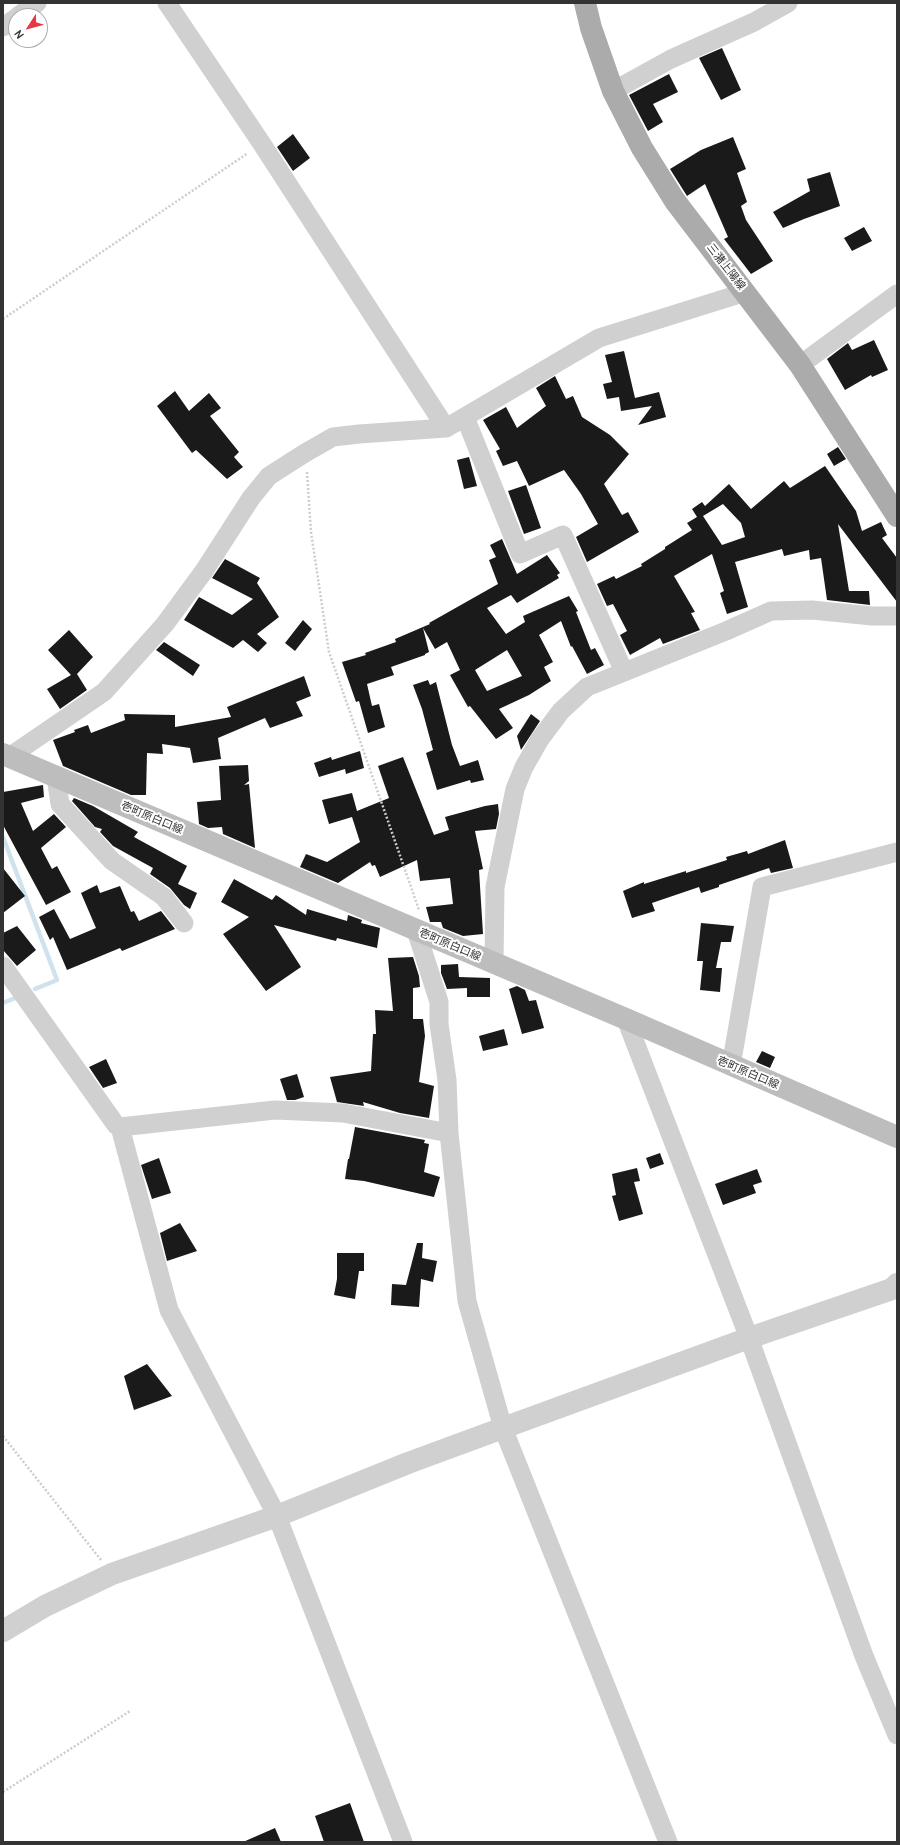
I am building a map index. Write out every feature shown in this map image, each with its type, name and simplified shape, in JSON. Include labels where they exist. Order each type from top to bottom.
[{"type":"main road","name":"三潴上陽線","points":[[585,3],[591,28],[614,91],[642,148],[676,201],[800,365],[897,516]]},
{"type":"main road","name":"壱町原白口線","points":[[6,755],[626,1019],[897,1137]]},
{"type":"street","points":[[167,3],[262,144],[446,428]]},
{"type":"street","points":[[614,91],[671,60],[754,22],[788,3]]},
{"type":"street","points":[[6,755],[104,692],[165,624],[204,571],[251,498],[269,476],[305,453],[333,437],[446,428],[599,338],[746,292]]},
{"type":"street","points":[[800,365],[897,294]]},
{"type":"street","points":[[465,417],[520,554],[563,535],[624,672]]},
{"type":"street","points":[[494,964],[495,887],[515,788],[524,767],[540,739],[561,711],[587,687],[726,631],[771,610],[812,610],[872,616],[897,616]]},
{"type":"street","points":[[56,777],[60,804],[112,861],[164,897],[184,923]]},
{"type":"street","points":[[731,1066],[762,887],[897,852]]},
{"type":"street","points":[[423,933],[439,1002],[439,1024],[447,1080],[449,1133],[467,1301],[503,1428],[668,1842]]},
{"type":"street","points":[[3,966],[116,1124],[120,1127],[169,1310],[276,1516],[402,1842]]},
{"type":"street","points":[[626,1019],[749,1338],[864,1656],[897,1735]]},
{"type":"street","points":[[120,1127],[275,1110],[343,1113],[449,1133]]},
{"type":"street","points":[[3,1632],[45,1606],[112,1574],[276,1516],[408,1463],[749,1338],[892,1289],[897,1284]]},
{"type":"path","points":[[3,319],[262,144]]},
{"type":"path","points":[[305,453],[311,532],[328,652],[415,902],[423,933]]},
{"type":"path","points":[[3,1436],[112,1574]]},
{"type":"path","points":[[3,1792],[130,1711]]},
{"type":"building","points":[[722,48],[741,90],[721,100],[699,58]]},
{"type":"building","points":[[669,74],[678,92],[653,104],[663,122],[648,131],[629,95]]},
{"type":"building","points":[[293,134],[310,158],[293,171],[277,147]]},
{"type":"building","points":[[733,137],[746,169],[737,173],[747,202],[741,206],[746,220],[773,261],[751,274],[724,239],[728,237],[705,184],[687,196],[670,169],[701,150]]},
{"type":"building","points":[[830,172],[840,206],[783,228],[773,212],[810,191],[807,179]]},
{"type":"building","points":[[864,227],[872,241],[852,251],[844,238]]},
{"type":"building","points":[[874,340],[888,370],[872,377],[871,375],[845,390],[827,359],[848,343],[852,350]]},
{"type":"building","points":[[624,351],[635,398],[659,392],[666,417],[638,425],[652,406],[621,411],[619,397],[607,399],[603,384],[612,382],[605,355]]},
{"type":"building","points":[[555,376],[566,399],[573,396],[582,417],[610,435],[629,454],[604,484],[622,515],[628,512],[639,532],[587,562],[576,537],[598,524],[581,494],[564,470],[529,486],[517,461],[503,466],[496,451],[500,449],[483,420],[506,407],[517,428],[546,406],[536,388]]},
{"type":"building","points":[[175,391],[189,411],[209,393],[221,408],[210,416],[239,452],[234,457],[243,467],[227,479],[196,450],[192,453],[157,406]]},
{"type":"building","points":[[838,447],[846,459],[834,466],[827,454]]},
{"type":"building","points":[[469,457],[477,486],[464,489],[457,460]]},
{"type":"building","points":[[825,466],[856,511],[862,531],[881,522],[887,535],[882,538],[897,558],[897,602],[838,524],[849,591],[869,591],[870,605],[827,600],[821,558],[810,560],[809,550],[784,556],[782,549],[735,562],[748,607],[727,614],[720,593],[724,591],[712,554],[674,576],[695,612],[691,613],[700,630],[663,644],[660,638],[630,655],[620,635],[627,631],[613,604],[607,606],[597,584],[614,576],[616,579],[642,566],[641,564],[692,530],[687,523],[697,517],[692,509],[702,502],[705,506],[729,484],[751,509],[784,481],[790,488]],"holes":[[[723,504],[741,523],[745,537],[722,545],[703,516]]]},
{"type":"building","points":[[526,485],[541,528],[524,534],[508,491]]},
{"type":"building","points":[[502,539],[517,574],[547,555],[560,573],[557,575],[559,578],[517,603],[511,595],[487,608],[506,634],[525,622],[523,616],[569,596],[578,611],[576,612],[591,650],[595,648],[604,665],[587,674],[572,646],[571,647],[561,621],[539,635],[553,662],[544,667],[551,681],[529,695],[499,709],[513,728],[496,739],[470,706],[468,707],[450,675],[460,670],[447,642],[435,649],[423,628],[429,652],[425,655],[391,667],[394,675],[367,684],[372,706],[379,704],[385,727],[368,733],[359,701],[356,702],[342,662],[366,655],[365,653],[396,642],[395,639],[430,624],[429,623],[498,584],[489,560],[496,557],[490,545]],"holes":[[[507,650],[522,676],[487,691],[475,670]]]},
{"type":"building","points":[[225,559],[260,578],[257,583],[279,617],[257,634],[267,643],[258,652],[243,640],[233,648],[184,620],[199,597],[232,615],[253,599],[212,578]]},
{"type":"building","points":[[303,620],[312,629],[295,651],[285,643]]},
{"type":"building","points":[[69,630],[93,657],[77,674],[87,690],[60,709],[47,689],[71,675],[48,650]]},
{"type":"building","points":[[164,642],[200,665],[193,676],[156,650]]},
{"type":"building","points":[[304,676],[311,696],[296,702],[303,716],[270,728],[265,718],[218,738],[221,759],[193,763],[190,748],[162,744],[163,754],[147,753],[146,795],[131,795],[63,766],[53,740],[75,732],[74,730],[88,725],[91,733],[125,720],[124,714],[175,715],[175,727],[231,717],[227,707]]},
{"type":"building","points":[[428,680],[430,685],[436,682],[452,745],[460,766],[478,760],[484,780],[471,783],[470,780],[437,790],[426,753],[433,750],[422,709],[413,685]]},
{"type":"building","points":[[531,714],[540,721],[521,750],[517,736]]},
{"type":"building","points":[[360,751],[364,768],[346,774],[345,769],[319,777],[314,763],[331,757],[332,760]]},
{"type":"building","points":[[403,757],[434,835],[449,830],[445,817],[498,804],[499,814],[496,829],[475,831],[483,869],[479,870],[483,934],[463,936],[443,928],[441,922],[430,922],[426,907],[453,904],[450,878],[420,881],[417,860],[380,877],[375,865],[372,866],[370,862],[338,883],[300,867],[306,854],[327,862],[360,842],[352,817],[329,824],[322,800],[352,793],[357,811],[389,798],[378,766]]},
{"type":"building","points":[[248,765],[249,781],[244,785],[249,784],[255,848],[223,834],[222,827],[208,828],[199,824],[197,802],[221,800],[219,766]]},
{"type":"building","points":[[43,785],[44,797],[21,803],[33,831],[54,814],[66,827],[41,848],[52,869],[57,866],[71,892],[46,905],[3,825],[3,792]]},
{"type":"building","points":[[74,798],[93,806],[138,832],[134,837],[187,866],[178,884],[197,893],[190,909],[184,905],[170,888],[150,874],[153,868],[113,846],[100,832],[102,829],[95,827],[72,801]]},
{"type":"building","points":[[785,840],[793,868],[771,873],[769,868],[719,885],[719,887],[701,893],[699,887],[652,903],[655,911],[632,918],[623,891],[644,882],[644,884],[686,871],[686,873],[727,860],[726,857],[747,851],[748,854]]},
{"type":"building","points":[[3,868],[25,896],[3,913]]},
{"type":"building","points":[[234,879],[272,900],[276,895],[306,915],[307,909],[347,921],[348,915],[362,920],[361,923],[380,928],[377,948],[337,938],[336,941],[274,925],[301,967],[266,991],[223,934],[249,917],[221,902]]},
{"type":"building","points":[[97,885],[100,893],[120,886],[131,912],[134,911],[139,921],[161,911],[175,929],[122,951],[120,948],[67,970],[53,937],[50,940],[39,917],[54,909],[70,939],[96,928],[81,893]]},
{"type":"building","points":[[701,923],[734,926],[731,942],[721,942],[716,968],[722,968],[720,992],[700,990],[703,961],[697,961]]},
{"type":"building","points":[[17,926],[36,950],[17,966],[3,950],[3,933]]},
{"type":"building","points":[[413,957],[419,976],[420,987],[413,988],[413,1019],[423,1019],[425,1036],[419,1082],[434,1086],[429,1118],[400,1113],[363,1102],[364,1106],[337,1102],[330,1077],[371,1071],[373,1034],[376,1034],[375,1010],[393,1011],[388,958]]},
{"type":"building","points":[[458,964],[459,977],[490,978],[490,997],[467,997],[467,988],[447,989],[441,973],[441,965]]},
{"type":"building","points":[[517,986],[525,990],[529,1001],[536,1000],[544,1028],[522,1034],[509,989]]},
{"type":"building","points":[[504,1029],[508,1045],[483,1051],[479,1036]]},
{"type":"building","points":[[762,1051],[775,1057],[770,1068],[756,1062]]},
{"type":"building","points":[[106,1059],[117,1083],[103,1088],[89,1067]]},
{"type":"building","points":[[297,1074],[304,1097],[295,1100],[287,1100],[280,1079]]},
{"type":"building","points":[[355,1127],[425,1140],[424,1143],[429,1144],[424,1172],[440,1177],[434,1197],[364,1181],[345,1179]]},
{"type":"building","points":[[660,1153],[664,1164],[650,1169],[646,1158]]},
{"type":"building","points":[[159,1158],[171,1193],[152,1199],[141,1165]]},
{"type":"building","points":[[637,1168],[640,1181],[634,1182],[643,1214],[619,1221],[612,1196],[616,1195],[612,1174]]},
{"type":"building","points":[[757,1169],[762,1182],[753,1185],[756,1193],[723,1205],[715,1184]]},
{"type":"building","points":[[180,1223],[197,1251],[167,1261],[160,1233]]},
{"type":"building","points":[[417,1243],[423,1243],[422,1258],[437,1261],[433,1282],[421,1279],[419,1307],[391,1305],[392,1284],[406,1285]]},
{"type":"building","points":[[337,1253],[364,1253],[364,1271],[359,1271],[355,1299],[334,1295],[337,1279]]},
{"type":"building","points":[[147,1364],[172,1396],[134,1410],[124,1376]]},
{"type":"building","points":[[350,1803],[364,1842],[324,1842],[315,1816]]},
{"type":"building","points":[[275,1828],[281,1842],[243,1842]]},
{"type":"waterway","points":[[3,837],[57,980],[35,989]]},
{"type":"waterway","points":[[3,1003],[15,998]]}]
